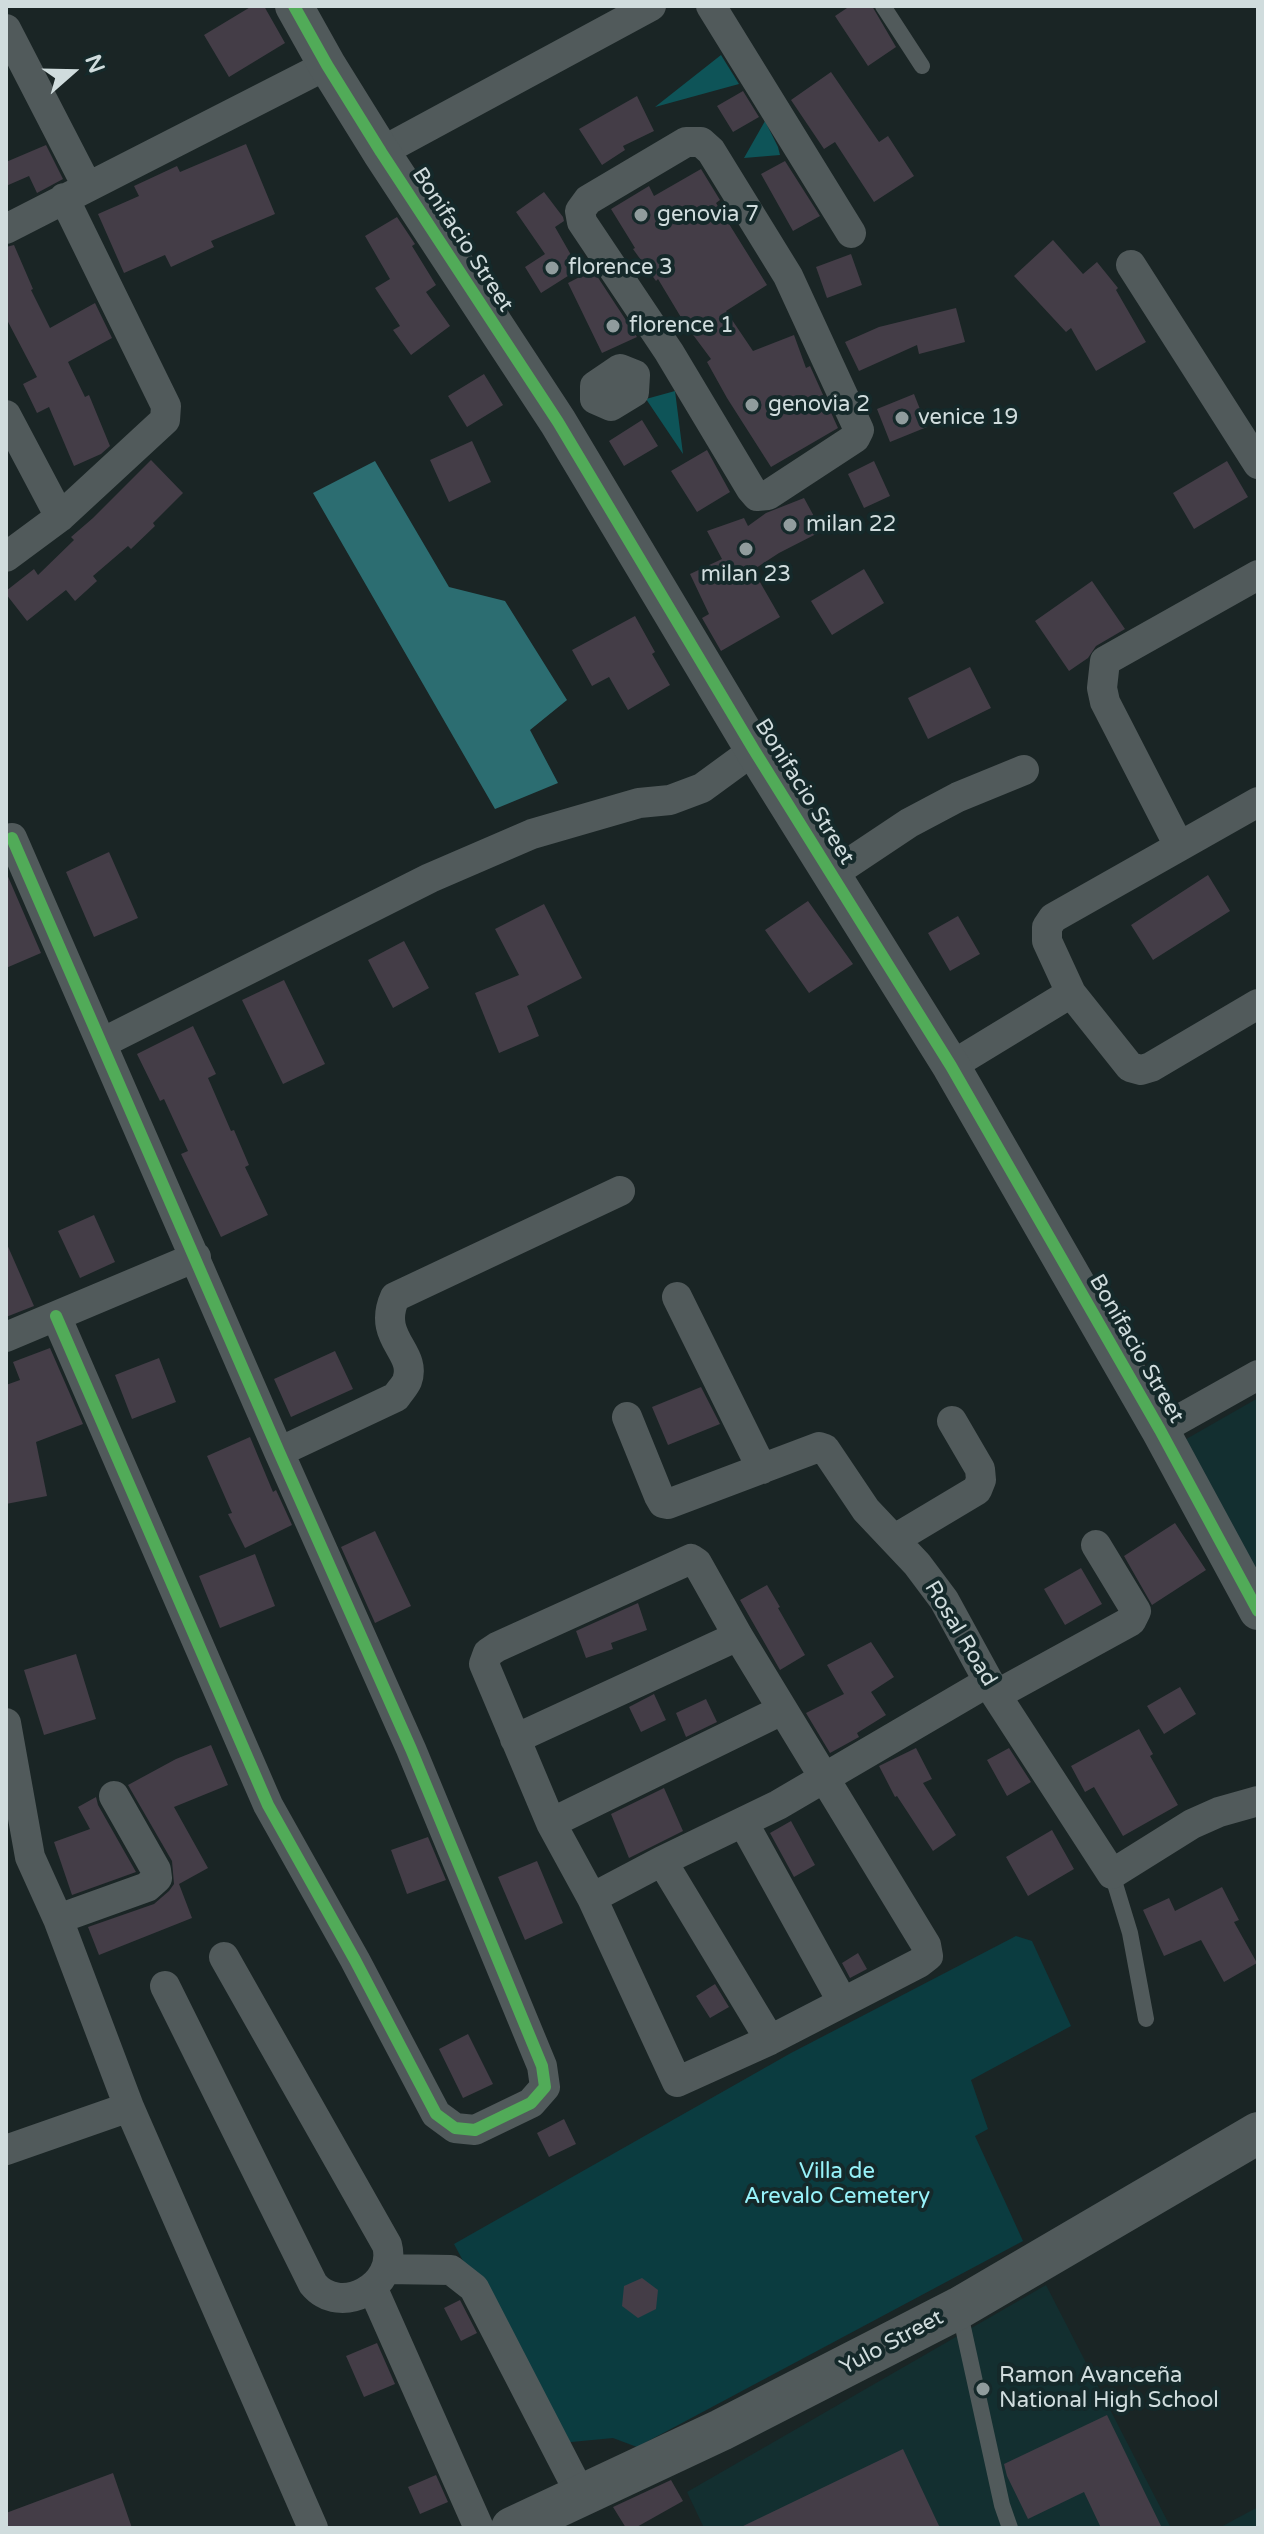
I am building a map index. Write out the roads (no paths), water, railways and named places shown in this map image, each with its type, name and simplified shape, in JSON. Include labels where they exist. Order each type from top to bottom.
[{"type":"main road","name":"Yulo Street","points":[[512,2528],[721,2430],[959,2308],[1258,2133]]},
{"type":"street","name":"Bonifacio Street","points":[[294,6],[381,152],[558,422],[754,750],[951,1066],[1160,1430],[1258,1611]]},
{"type":"street","points":[[381,152],[651,6]]},
{"type":"street","points":[[711,6],[851,233]]},
{"type":"street","points":[[6,29],[166,406],[165,420],[60,517],[6,557]]},
{"type":"street","points":[[6,229],[327,65]]},
{"type":"street","points":[[686,142],[701,142],[711,151],[788,276],[859,430],[858,435],[768,495],[757,496],[669,352],[582,222],[580,211],[588,200],[686,142]]},
{"type":"street","points":[[1131,265],[1258,464]]},
{"type":"street","points":[[558,422],[595,399],[595,386],[620,369],[635,375],[669,352]]},
{"type":"street","points":[[6,415],[60,517]]},
{"type":"street","points":[[1179,846],[1105,702],[1102,688],[1105,661],[1258,575]]},
{"type":"street","points":[[102,1043],[430,878],[532,834],[639,803],[670,800],[702,788],[754,750]]},
{"type":"street","points":[[831,875],[909,823],[958,797],[1024,770]]},
{"type":"street","points":[[1258,802],[1053,918],[1047,927],[1047,941],[1071,993],[1130,1067],[1141,1070],[1151,1067],[1258,1004]]},
{"type":"street","points":[[12,838],[411,1749],[542,2066],[545,2087],[531,2103],[475,2130],[455,2128],[436,2114],[268,1805],[56,1316]]},
{"type":"street","points":[[951,1066],[1071,993]]},
{"type":"street","points":[[279,1452],[396,1397],[407,1380],[408,1362],[389,1327],[390,1309],[395,1297],[620,1191]]},
{"type":"street","points":[[6,1337],[196,1257]]},
{"type":"street","points":[[677,1297],[762,1469]]},
{"type":"street","points":[[1160,1430],[1258,1375]]},
{"type":"street","name":"Rosal Road","points":[[627,1417],[663,1503],[668,1504],[819,1447],[825,1449],[866,1510],[895,1539],[944,1600],[992,1688],[1112,1874]]},
{"type":"street","points":[[895,1539],[977,1490],[981,1480],[980,1469],[952,1421]]},
{"type":"street","points":[[592,1898],[778,1805],[992,1688],[1131,1621],[1136,1611],[1096,1545]]},
{"type":"street","points":[[691,1559],[697,1563],[738,1636],[926,1945],[928,1956],[770,2040],[677,2082],[592,1898],[551,1823],[484,1664],[488,1653],[497,1647],[691,1559]]},
{"type":"street","points":[[515,1739],[738,1636]]},
{"type":"street","points":[[551,1823],[782,1710]]},
{"type":"street","points":[[6,1723],[30,1857],[58,1919],[129,2107],[313,2528]]},
{"type":"street","points":[[58,1919],[147,1887],[157,1878],[156,1870],[114,1796]]},
{"type":"street","points":[[1112,1874],[1192,1824],[1219,1812],[1258,1801]]},
{"type":"street","points":[[743,1822],[842,2001]]},
{"type":"street","points":[[662,1861],[770,2040]]},
{"type":"street","points":[[224,1957],[387,2245],[389,2255],[379,2279],[479,2528]]},
{"type":"street","points":[[165,1986],[313,2284],[319,2291],[345,2299],[379,2279],[451,2270],[474,2288],[582,2497]]},
{"type":"street","points":[[6,2150],[129,2107]]},
{"type":"lane","points":[[883,6],[922,66]]},
{"type":"lane","points":[[1112,1874],[1130,1933],[1146,2019]]},
{"type":"lane","points":[[959,2308],[998,2491],[1010,2528]]},
{"type":"place","name":"genovia 7","points":[[641,215]]},
{"type":"place","name":"florence 3","points":[[552,268]]},
{"type":"place","name":"florence 1","points":[[613,326]]},
{"type":"place","name":"genovia 2","points":[[752,405]]},
{"type":"place","name":"venice 19","points":[[902,418]]},
{"type":"place","name":"milan 22","points":[[790,525]]},
{"type":"place","name":"milan 23","points":[[746,549]]},
{"type":"place","name":"Ramon Avanceña National High School","points":[[983,2389]]},
{"type":"park label","name":"Villa de Arevalo Cemetery","points":[[837,2184]]}]
